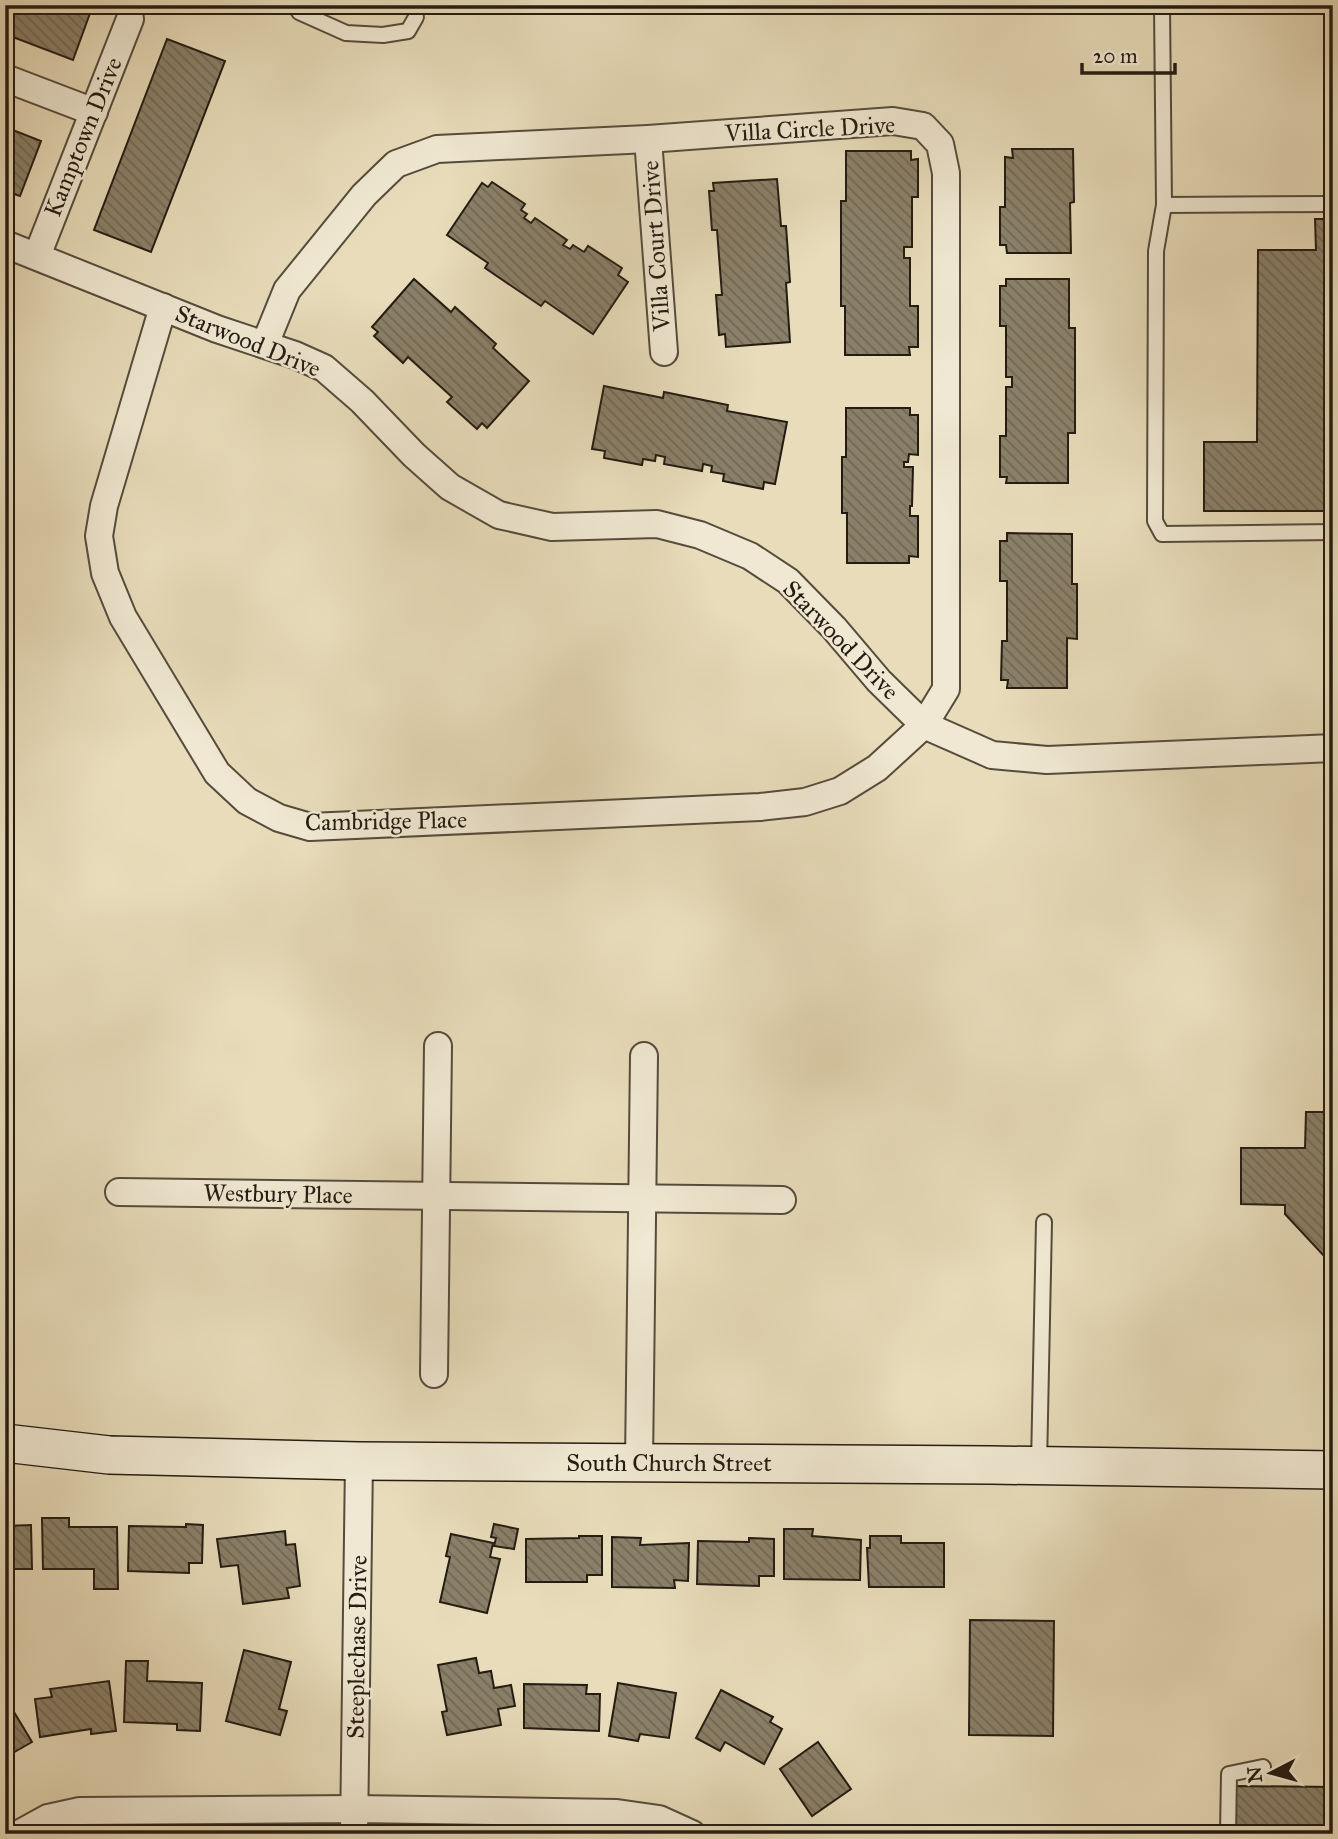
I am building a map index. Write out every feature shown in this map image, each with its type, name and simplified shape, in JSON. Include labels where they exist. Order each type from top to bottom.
[{"type":"street","name":"Kamptown Drive","points":[[37,256],[130,19]]},
{"type":"street","points":[[5,78],[94,112]]},
{"type":"street","name":"Villa Circle Drive","points":[[265,344],[287,290],[364,195],[396,164],[437,149],[648,139],[894,121],[923,126],[940,144],[946,173],[946,689],[924,724]]},
{"type":"street","name":"Villa Court Drive","points":[[648,139],[664,352]]},
{"type":"street","name":"Starwood Drive","points":[[5,244],[217,329],[265,344],[324,368],[362,401],[414,455],[450,487],[499,515],[552,527],[657,524],[700,535],[750,556],[788,582],[834,628],[879,681],[924,724],[992,755],[1047,760],[1333,748]]},
{"type":"street","name":"Cambridge Place","points":[[163,307],[104,506],[99,537],[105,573],[123,617],[218,773],[247,802],[279,818],[310,827],[760,807],[805,802],[840,791],[877,768],[924,724]]},
{"type":"street","points":[[434,1374],[438,1046]]},
{"type":"street","points":[[639,1463],[644,1056]]},
{"type":"street","name":"Westbury Place","points":[[120,1192],[782,1200]]},
{"type":"street","name":"South Church Street","points":[[5,1443],[109,1455],[359,1461],[1333,1471]]},
{"type":"street","name":"Steeplechase Drive","points":[[355,1822],[359,1461]]},
{"type":"street","points":[[19,1834],[48,1818],[80,1811],[355,1822],[617,1813],[659,1819],[692,1834]]},
{"type":"lane","points":[[1162,5],[1164,205],[1156,265],[1156,521],[1162,534],[1333,532]]},
{"type":"lane","points":[[299,12],[346,33],[358,34],[383,35],[408,31],[416,17]]},
{"type":"lane","points":[[1164,205],[1333,204]]},
{"type":"lane","points":[[1039,1466],[1044,1222]]},
{"type":"lane","points":[[1228,1834],[1229,1774],[1263,1767]]},
{"type":"building","points":[[5,5],[93,5],[73,60],[5,34]]},
{"type":"building","points":[[167,39],[225,61],[151,252],[94,230]]},
{"type":"building","points":[[5,127],[41,141],[20,196],[5,191]]},
{"type":"building","points":[[1012,149],[1073,149],[1071,253],[1007,253],[1006,245],[1000,245],[1000,207],[1005,207],[1005,157],[1013,158]]},
{"type":"building","points":[[846,151],[911,151],[911,160],[918,159],[918,197],[912,197],[912,247],[904,247],[904,258],[910,258],[910,306],[918,306],[918,347],[909,347],[910,355],[845,355],[845,306],[841,306],[841,201],[846,201]]},
{"type":"building","points":[[777,179],[781,226],[786,226],[790,342],[726,347],[725,334],[719,335],[716,295],[722,295],[717,230],[712,230],[709,191],[714,191],[713,183]]},
{"type":"building","points":[[492,182],[525,204],[521,210],[527,214],[524,218],[531,223],[535,218],[567,240],[563,245],[570,249],[573,245],[584,252],[588,246],[622,268],[618,275],[628,282],[593,334],[545,301],[541,306],[485,268],[488,263],[447,235],[482,183],[488,187]]},
{"type":"building","points":[[1315,219],[1333,219],[1333,511],[1204,511],[1204,442],[1257,442],[1258,250],[1316,250]]},
{"type":"building","points":[[414,279],[451,312],[455,307],[496,344],[493,348],[529,381],[487,428],[482,423],[477,429],[447,402],[452,397],[408,357],[403,363],[374,336],[378,332],[372,327]]},
{"type":"building","points":[[1006,279],[1069,279],[1069,328],[1075,328],[1075,433],[1068,433],[1068,483],[1006,483],[1007,477],[1000,477],[1000,436],[1006,436],[1006,387],[1012,387],[1012,377],[1006,377],[1006,326],[1000,326],[1000,286],[1006,286]]},
{"type":"building","points":[[604,386],[663,398],[664,392],[728,405],[727,411],[787,422],[775,484],[764,482],[763,489],[723,481],[724,474],[711,472],[712,466],[703,464],[702,471],[664,464],[665,457],[656,455],[655,461],[643,459],[642,465],[604,458],[605,451],[592,449]]},
{"type":"building","points":[[846,408],[910,408],[910,415],[918,415],[918,455],[909,454],[908,462],[904,462],[904,467],[913,467],[910,516],[918,516],[918,557],[909,556],[909,563],[847,563],[847,513],[842,513],[842,457],[846,457]]},
{"type":"building","points":[[1007,533],[1072,534],[1072,584],[1077,584],[1077,639],[1067,638],[1067,688],[1007,688],[1008,680],[1001,680],[1002,641],[1007,641],[1007,581],[1000,581],[1000,541],[1007,541]]},
{"type":"building","points":[[1306,1112],[1333,1112],[1333,1257],[1325,1257],[1285,1214],[1285,1205],[1241,1204],[1241,1148],[1305,1148]]},
{"type":"building","points":[[42,1518],[69,1518],[69,1527],[117,1527],[118,1589],[94,1589],[94,1569],[43,1569]]},
{"type":"building","points":[[186,1524],[203,1525],[202,1563],[189,1563],[189,1573],[128,1571],[129,1526],[186,1527]]},
{"type":"building","points":[[494,1524],[518,1529],[514,1549],[494,1546],[496,1538],[491,1537]]},
{"type":"building","points":[[31,1525],[32,1569],[5,1569],[5,1526]]},
{"type":"building","points":[[784,1529],[813,1529],[812,1536],[861,1540],[860,1580],[784,1579]]},
{"type":"building","points":[[285,1531],[286,1545],[295,1544],[300,1586],[287,1588],[289,1598],[243,1604],[238,1565],[221,1567],[217,1539]]},
{"type":"building","points":[[451,1534],[493,1543],[490,1557],[500,1559],[487,1613],[440,1602],[450,1557],[446,1556]]},
{"type":"building","points":[[602,1536],[602,1575],[587,1575],[587,1582],[526,1582],[526,1539]]},
{"type":"building","points":[[870,1536],[901,1536],[901,1543],[944,1543],[944,1587],[869,1587],[867,1548],[870,1548]]},
{"type":"building","points":[[612,1537],[641,1538],[640,1545],[689,1543],[688,1581],[674,1580],[675,1588],[612,1587]]},
{"type":"building","points":[[749,1538],[774,1539],[774,1576],[759,1576],[759,1586],[697,1584],[698,1541],[749,1542]]},
{"type":"building","points":[[970,1620],[1054,1621],[1053,1736],[969,1735]]},
{"type":"building","points":[[244,1650],[291,1662],[279,1709],[287,1711],[280,1735],[226,1721]]},
{"type":"building","points":[[476,1658],[479,1673],[491,1671],[494,1688],[511,1685],[515,1706],[498,1709],[501,1725],[447,1735],[442,1712],[447,1711],[438,1665]]},
{"type":"building","points":[[126,1661],[148,1661],[147,1681],[202,1683],[200,1731],[177,1730],[177,1724],[124,1722]]},
{"type":"building","points":[[109,1681],[116,1731],[91,1734],[91,1729],[40,1737],[35,1699],[52,1697],[50,1689]]},
{"type":"building","points":[[618,1683],[676,1693],[669,1738],[640,1734],[638,1741],[609,1736]]},
{"type":"building","points":[[524,1684],[587,1685],[586,1694],[600,1694],[599,1731],[524,1728]]},
{"type":"building","points":[[721,1690],[773,1717],[770,1722],[782,1729],[764,1764],[725,1742],[720,1751],[696,1738]]},
{"type":"building","points":[[5,1697],[32,1742],[11,1754],[7,1747],[5,1748]]},
{"type":"building","points":[[818,1742],[851,1789],[812,1816],[780,1769]]},
{"type":"building","points":[[1235,1786],[1333,1787],[1333,1834],[1235,1834]]}]
